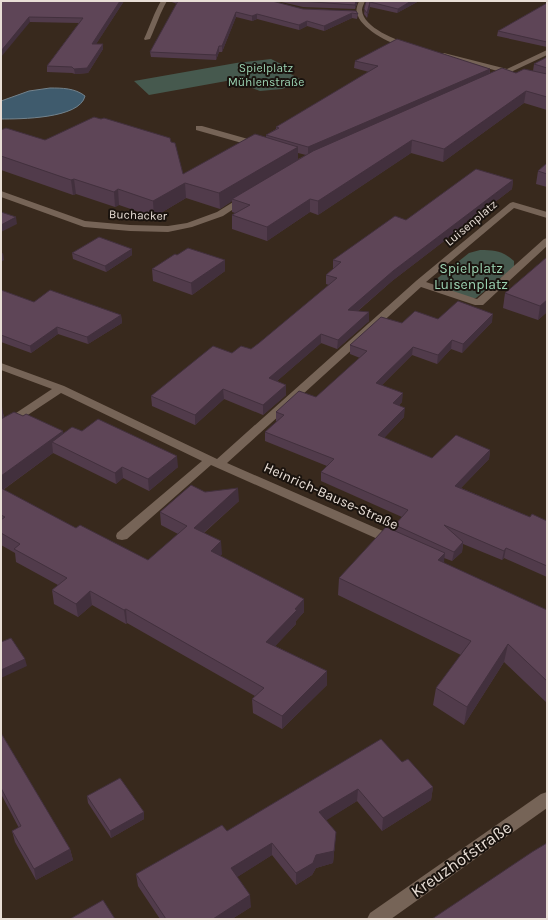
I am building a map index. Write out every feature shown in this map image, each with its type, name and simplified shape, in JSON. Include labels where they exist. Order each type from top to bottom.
[{"type":"street","points":[[147,38],[155,22],[156,13],[164,1]]},
{"type":"street","points":[[362,1],[355,12],[377,33],[413,47]]},
{"type":"street","points":[[487,81],[547,52]]},
{"type":"street","points":[[435,53],[521,76]]},
{"type":"street","points":[[199,128],[265,147]]},
{"type":"street","name":"Buchacker","points":[[1,194],[84,224],[130,228],[168,229],[189,225],[220,214],[252,194]]},
{"type":"street","name":"Luisenplatz","points":[[215,462],[419,283],[513,205],[547,215]]},
{"type":"street","points":[[419,283],[478,303],[547,241]]},
{"type":"street","name":"Heinrich-Bause-Straße","points":[[1,366],[60,388],[215,462],[406,546]]},
{"type":"street","points":[[1,428],[60,388]]},
{"type":"street","points":[[122,536],[215,462]]},
{"type":"street","name":"Kreuzhofstraße","points":[[376,919],[547,799]]},
{"type":"green space","name":"Spielplatz Mühlenstraße","points":[[271,59],[283,65],[281,69],[304,81],[282,89],[260,91],[232,80],[149,95],[134,81],[236,63]]},
{"type":"green space","name":"Spielplatz Luisenplatz","points":[[480,250],[502,253],[514,261],[514,267],[476,298],[471,298],[434,284],[434,281],[469,253]]},
{"type":"water","points":[[64,88],[73,90],[85,96],[81,104],[61,113],[34,118],[1,119],[1,101],[29,91]]},
{"type":"building","points":[[1,1],[120,1],[92,44],[103,44],[87,68],[74,69],[72,67],[47,66],[83,18],[29,17],[1,51]]},
{"type":"building","points":[[178,1],[272,1],[303,9],[356,11],[358,14],[352,13],[324,26],[307,21],[299,25],[257,14],[252,16],[236,12],[222,46],[219,46],[216,55],[150,52]]},
{"type":"building","points":[[300,1],[356,1],[355,5]]},
{"type":"building","points":[[366,1],[411,1],[398,9],[370,2],[367,13],[364,9]]},
{"type":"building","points":[[547,3],[547,42],[498,31]]},
{"type":"building","points":[[397,39],[490,69],[308,147],[266,135],[279,128],[276,127],[378,66],[355,61]]},
{"type":"building","points":[[547,57],[547,68],[534,64]]},
{"type":"building","points":[[502,68],[516,73],[524,69],[547,74],[547,97],[526,91],[444,149],[412,140],[318,201],[310,199],[267,227],[232,215],[250,205],[232,199],[313,151]]},
{"type":"building","points":[[94,117],[101,119],[104,118],[170,138],[171,142],[175,143],[183,174],[255,134],[298,147],[219,193],[185,183],[153,201],[118,189],[114,192],[74,179],[71,180],[1,156],[1,130],[6,128],[45,140]]},
{"type":"building","points":[[547,163],[547,174],[538,171]]},
{"type":"building","points":[[476,169],[513,180],[393,271],[348,310],[369,312],[338,340],[321,334],[269,378],[286,385],[263,405],[223,389],[195,415],[151,396],[213,346],[232,353],[241,346],[251,349],[337,278],[326,275],[341,262],[333,260],[395,216],[406,220]]},
{"type":"building","points":[[1,212],[16,217],[1,225]]},
{"type":"building","points":[[99,237],[132,249],[105,266],[72,253]]},
{"type":"building","points":[[188,248],[225,260],[191,283],[152,269],[175,254],[177,255]]},
{"type":"building","points":[[547,257],[547,300],[540,306],[505,293]]},
{"type":"building","points":[[1,290],[34,302],[50,290],[121,315],[87,337],[57,327],[30,346],[1,335]]},
{"type":"building","points":[[458,301],[493,314],[463,344],[452,340],[438,355],[413,347],[376,383],[403,393],[393,403],[405,408],[378,435],[432,458],[456,435],[490,450],[455,486],[530,517],[532,514],[547,521],[547,566],[506,548],[504,551],[444,525],[463,542],[454,552],[395,525],[408,510],[321,472],[334,459],[265,432],[284,415],[276,412],[299,391],[316,397],[367,351],[350,345],[381,317],[402,323],[415,311],[438,319]]},
{"type":"building","points":[[14,412],[23,416],[26,414],[63,431],[1,476],[1,419]]},
{"type":"building","points":[[98,419],[177,456],[148,479],[122,467],[115,473],[52,442],[72,427],[82,431]]},
{"type":"building","points":[[191,485],[205,492],[238,488],[194,528],[221,541],[211,551],[304,599],[295,609],[297,610],[266,642],[327,671],[282,716],[252,699],[264,688],[126,609],[124,610],[90,591],[76,604],[52,590],[67,578],[14,549],[20,544],[1,533],[1,520],[5,517],[1,515],[1,488],[76,528],[80,525],[148,560],[187,526],[160,512]]},
{"type":"building","points":[[386,527],[445,553],[438,560],[547,610],[547,681],[508,644],[467,707],[436,688],[471,641],[339,578]]},
{"type":"building","points":[[11,638],[25,659],[1,670],[1,642]]},
{"type":"building","points":[[1,733],[70,849],[34,869],[12,831],[21,826],[1,788]]},
{"type":"building","points":[[381,739],[402,762],[408,759],[433,787],[383,818],[358,789],[319,812],[336,832],[334,851],[316,855],[313,863],[296,873],[272,843],[231,868],[250,895],[213,919],[166,919],[136,874],[222,825],[227,831]]},
{"type":"building","points":[[120,778],[144,812],[110,831],[87,796]]},
{"type":"building","points":[[547,843],[547,919],[432,919],[532,852]]},
{"type":"building","points":[[103,900],[115,919],[70,919]]}]
